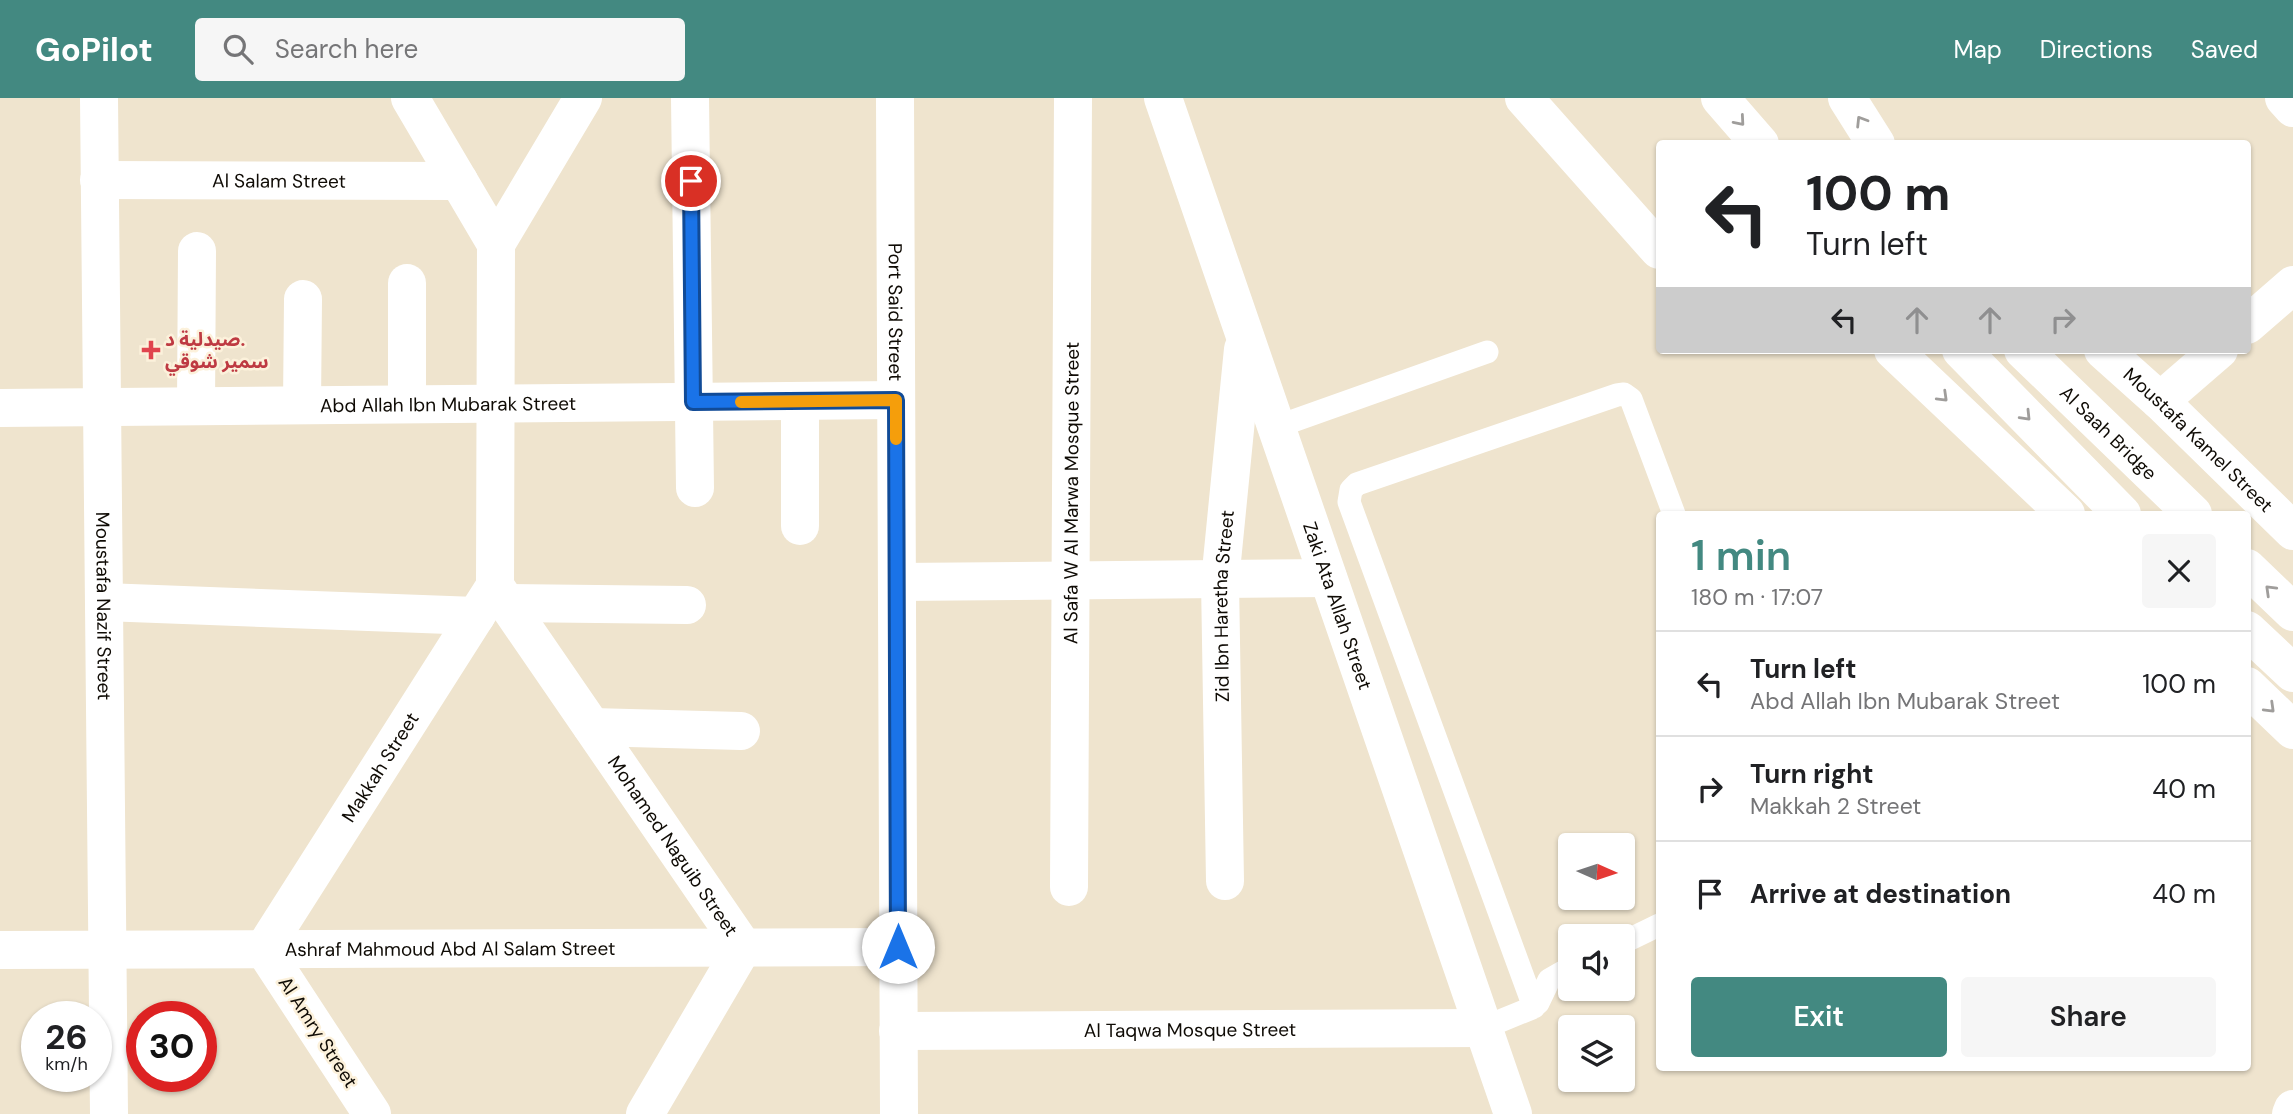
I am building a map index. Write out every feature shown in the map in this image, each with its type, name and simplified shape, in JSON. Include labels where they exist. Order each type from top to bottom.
[{"type":"street","name":"Moustafa Nazif Street","points":[[99,98],[109,1114]]},
{"type":"street","points":[[410,98],[496,244]]},
{"type":"street","points":[[492,602],[496,244],[583,98]]},
{"type":"street","points":[[690,98],[695,488]]},
{"type":"street","name":"Port Said Street","points":[[895,98],[899,1114]]},
{"type":"street","name":"Al Safa W Al Marwa Mosque Street","points":[[1069,887],[1073,98]]},
{"type":"street","name":"Zaki Ata Allah Street","points":[[1163,98],[1513,1114]]},
{"type":"street","points":[[1524,98],[1656,247]]},
{"type":"street","points":[[1720,98],[1757,140]]},
{"type":"street","points":[[1847,98],[1873,140]]},
{"type":"street","points":[[2284,98],[2293,108]]},
{"type":"street","name":"Al Salam Street","points":[[99,180],[458,181]]},
{"type":"street","points":[[196,406],[197,251]]},
{"type":"street","points":[[407,283],[407,404]]},
{"type":"street","points":[[2251,322],[2293,285]]},
{"type":"street","points":[[302,405],[303,299]]},
{"type":"street","name":"Zid Ibn Haretha Street","points":[[1225,881],[1220,580],[1244,334]]},
{"type":"street","points":[[1897,354],[2063,511]]},
{"type":"street","points":[[1965,354],[2119,511]]},
{"type":"street","name":"Al Saah Bridge","points":[[2027,354],[2190,511]]},
{"type":"street","name":"Moustafa Kamel Street","points":[[2107,354],[2160,401],[2293,531]]},
{"type":"street","points":[[2160,401],[2214,354]]},
{"type":"street","name":"Abd Allah Ibn Mubarak Street","points":[[0,408],[896,400]]},
{"type":"street","points":[[800,401],[800,526]]},
{"type":"street","points":[[2251,572],[2293,612]]},
{"type":"street","points":[[897,582],[1328,578]]},
{"type":"street","points":[[104,602],[687,605]]},
{"type":"street","name":"Mohamed Naguib Street","points":[[492,602],[592,727],[743,947],[645,1114]]},
{"type":"street","name":"Makkah Street","points":[[264,949],[492,602]]},
{"type":"street","points":[[2251,634],[2293,673]]},
{"type":"street","points":[[2251,691],[2293,730]]},
{"type":"street","points":[[592,727],[741,731]]},
{"type":"street","name":"Ashraf Mahmoud Abd Al Salam Street","points":[[0,950],[898,947]]},
{"type":"street","name":"Al Amry Street","points":[[264,949],[372,1114]]},
{"type":"street","name":"Al Taqwa Mosque Street","points":[[898,1031],[1483,1028]]},
{"type":"street","points":[[2291,1114],[2293,1109]]},
{"type":"lane","points":[[1276,427],[1487,352]]},
{"type":"lane","points":[[1534,1007],[1349,502],[1350,490],[1357,484],[1624,394],[1631,398],[1673,511]]},
{"type":"lane","points":[[1635,937],[1656,926]]},
{"type":"lane","points":[[1483,1028],[1534,1007],[1549,980],[1558,975]]},
{"type":"slow traffic","points":[[741,402],[896,400],[896,439]]},
{"type":"place","name":"صيدلية د. سمير شوقي","points":[[151,350]]},
{"type":"route","points":[[691,181],[693,402],[896,400],[898,947]]}]
